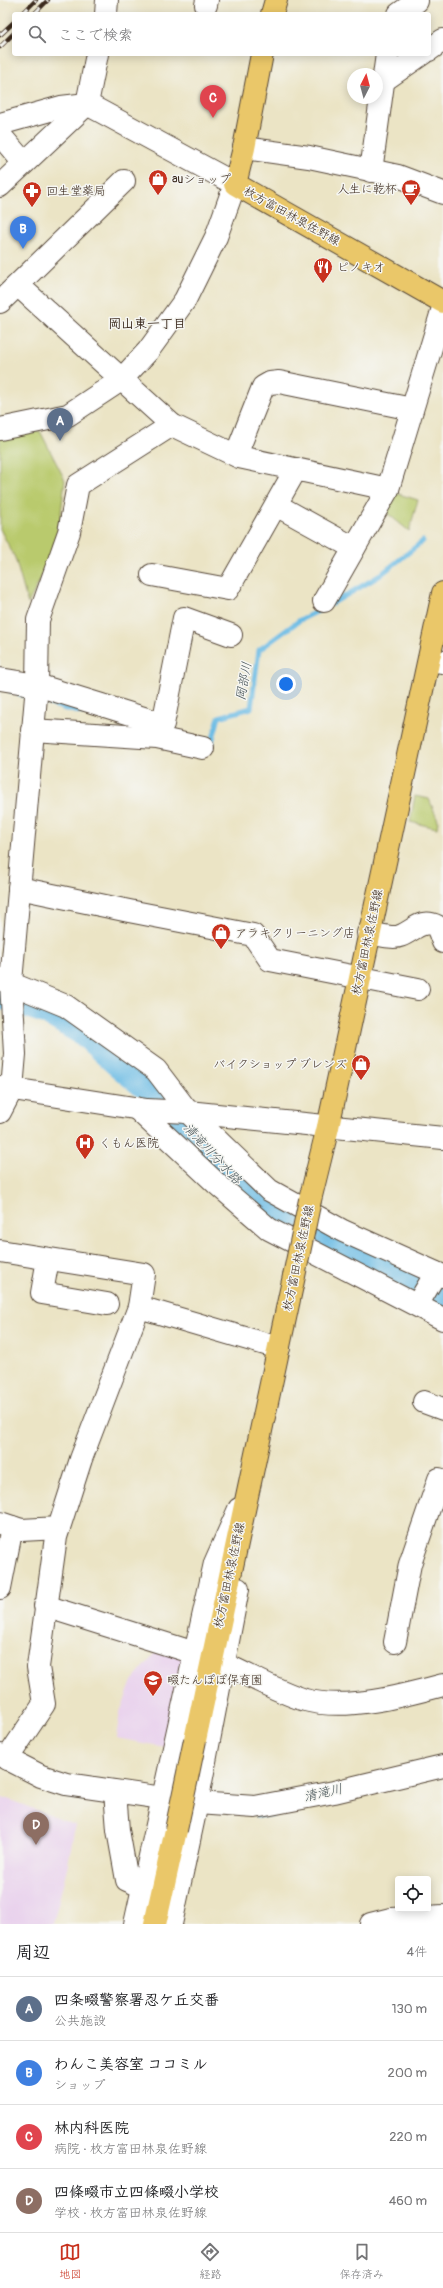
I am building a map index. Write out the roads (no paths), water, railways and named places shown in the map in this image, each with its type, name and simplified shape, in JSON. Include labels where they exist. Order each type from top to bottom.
[{"type":"main road","points":[[273,12],[276,0]]},
{"type":"main road","name":"枚方富田林泉佐野線","points":[[262,56],[244,148],[235,184],[443,302]]},
{"type":"main road","name":"枚方富田林泉佐野線","points":[[155,1924],[310,1200],[328,1127],[368,933],[436,661],[443,593]]},
{"type":"street","points":[[106,12],[107,0]]},
{"type":"street","points":[[402,12],[417,1]]},
{"type":"street","points":[[431,49],[443,40]]},
{"type":"street","points":[[0,186],[87,104],[97,56]]},
{"type":"street","points":[[383,81],[387,56]]},
{"type":"street","points":[[383,81],[419,56]]},
{"type":"street","points":[[0,124],[61,107],[87,104],[235,184],[216,237],[185,300],[148,351],[121,380],[68,415],[0,430]]},
{"type":"street","points":[[371,171],[380,104]]},
{"type":"street","points":[[0,135],[24,163]]},
{"type":"street","points":[[244,148],[309,157],[398,176],[443,193]]},
{"type":"street","points":[[0,302],[19,286],[124,181]]},
{"type":"street","points":[[19,286],[172,425],[236,455],[388,489]]},
{"type":"street","points":[[324,601],[388,489],[443,308]]},
{"type":"street","points":[[236,455],[263,387],[270,383],[279,382],[412,409]]},
{"type":"street","points":[[0,1112],[15,1054],[13,1007],[5,981],[19,888],[36,694],[38,620],[69,532],[78,485],[172,425]]},
{"type":"street","points":[[152,575],[228,589],[296,469]]},
{"type":"street","points":[[276,505],[354,548]]},
{"type":"street","points":[[0,679],[36,694],[163,724],[184,618],[231,635]]},
{"type":"street","points":[[32,730],[157,738],[203,748]]},
{"type":"street","points":[[19,888],[253,935],[270,960],[358,979],[418,989]]},
{"type":"street","points":[[368,933],[399,937],[421,923],[431,923],[437,926],[443,942]]},
{"type":"street","points":[[5,981],[66,1006],[156,1070],[188,1112],[269,1190],[343,1231],[430,1286],[443,1319]]},
{"type":"street","points":[[6,1088],[142,1109],[188,1112],[443,1138]]},
{"type":"street","points":[[142,1109],[216,1184],[269,1229],[430,1286]]},
{"type":"street","points":[[0,1251],[144,1274],[139,1307],[81,1459],[59,1528],[45,1606],[38,1667],[44,1704],[4,1757],[41,1776],[66,1784],[197,1803],[255,1807],[334,1792],[443,1766]]},
{"type":"street","points":[[48,1259],[42,1293],[107,1304]]},
{"type":"street","points":[[139,1307],[279,1348]]},
{"type":"street","points":[[395,1642],[410,1564],[438,1479],[443,1481]]},
{"type":"street","points":[[135,1924],[215,1563],[246,1495]]},
{"type":"street","points":[[171,1924],[197,1803],[241,1572],[246,1495]]},
{"type":"street","points":[[0,1588],[6,1525],[21,1530],[59,1528]]},
{"type":"street","points":[[45,1606],[195,1653]]},
{"type":"street","points":[[224,1664],[304,1700],[326,1704],[383,1700],[407,1696],[443,1685]]},
{"type":"street","points":[[115,1792],[118,1830],[127,1880],[143,1887]]},
{"type":"street","points":[[371,1924],[391,1919],[443,1916]]},
{"type":"waterway","name":"岡部川","points":[[331,604],[379,576],[423,541]]},
{"type":"waterway","name":"岡部川","points":[[206,740],[212,742],[219,717],[251,708],[259,650],[300,620],[324,608]]},
{"type":"waterway","name":"岡部川","points":[[11,691],[31,698]]},
{"type":"waterway","name":"岡部川","points":[[41,701],[69,710],[103,716]]},
{"type":"waterway","name":"清滝川分水路","points":[[0,993],[47,1009],[85,1031],[157,1093],[241,1184],[319,1230],[443,1295]]},
{"type":"waterway","name":"清滝川","points":[[62,1793],[70,1796],[91,1799]]},
{"type":"waterway","name":"清滝川","points":[[257,1816],[274,1814]]},
{"type":"railway","points":[[24,12],[36,0]]},
{"type":"railway","points":[[36,12],[48,0]]},
{"type":"railway","points":[[0,35],[12,24]]},
{"type":"railway","points":[[0,47],[12,35]]},
{"type":"place","name":"林内科医院","points":[[213,118]]},
{"type":"place","name":"auショップ","points":[[158,196]]},
{"type":"place","name":"人生に乾杯","points":[[411,206]]},
{"type":"place","name":"回生堂薬局","points":[[32,208]]},
{"type":"place","name":"わんこ美容室 ココミル","points":[[23,249]]},
{"type":"place","name":"ピノキオ","points":[[323,284]]},
{"type":"place","name":"四条畷警察署忍ケ丘交番","points":[[60,441]]},
{"type":"place","name":"アラキクリーニング店","points":[[221,950]]},
{"type":"place","name":"バイクショップ ブレンズ","points":[[361,1081]]},
{"type":"place","name":"くもん医院","points":[[85,1160]]},
{"type":"place","name":"畷たんぽぽ保育園","points":[[153,1697]]},
{"type":"place","name":"四條畷市立四條畷小学校","points":[[36,1845]]},
{"type":"district","name":"岡山東一丁目","points":[[147,323]]}]
